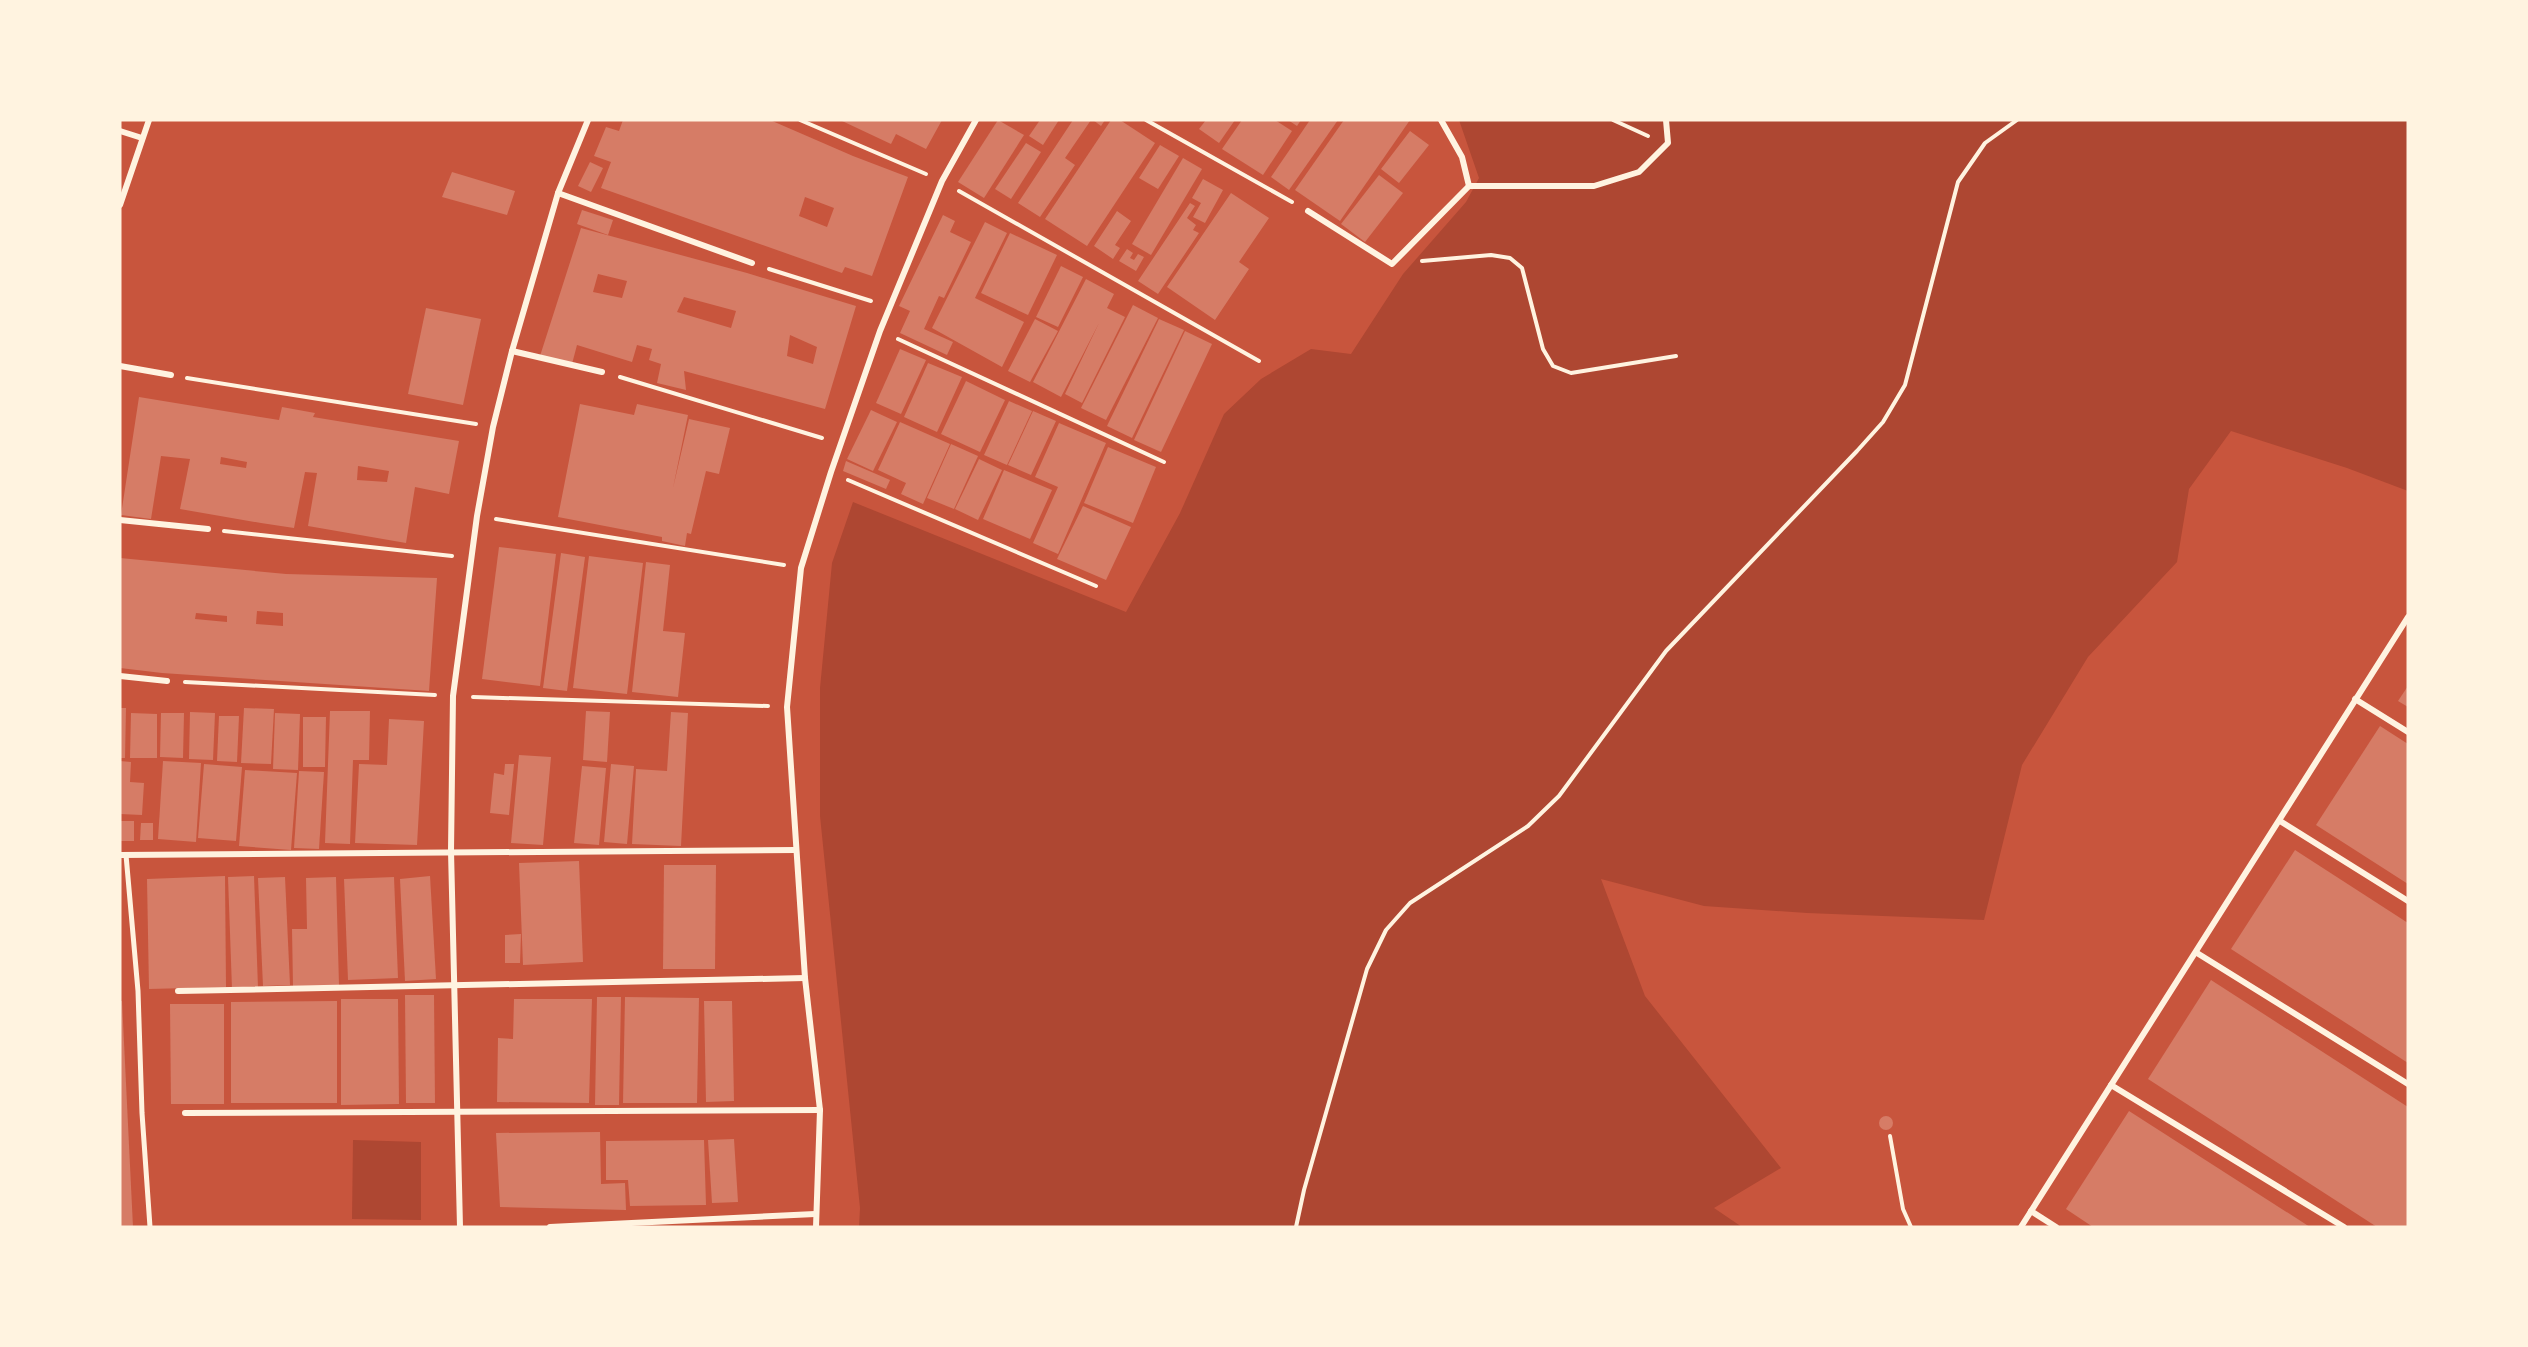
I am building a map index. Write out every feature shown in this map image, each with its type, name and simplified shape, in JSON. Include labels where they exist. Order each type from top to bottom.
[{"type":"street","points":[[120,205],[149,120]]},
{"type":"street","points":[[460,1227],[451,851],[453,696],[477,516],[493,427],[512,351],[558,193],[588,120]]},
{"type":"street","points":[[816,1227],[820,1110],[805,978],[787,707],[801,568],[831,472],[880,331],[942,181],[976,120]]},
{"type":"street","points":[[1441,120],[1462,157],[1469,186]]},
{"type":"street","points":[[1308,211],[1392,264],[1469,186],[1594,186],[1639,172],[1668,143],[1666,120]]},
{"type":"street","points":[[120,131],[142,138]]},
{"type":"street","points":[[558,193],[752,264]]},
{"type":"street","points":[[512,351],[602,372]]},
{"type":"street","points":[[120,366],[171,375]]},
{"type":"street","points":[[120,520],[208,529]]},
{"type":"street","points":[[2021,1227],[2408,617]]},
{"type":"street","points":[[120,676],[166,681]]},
{"type":"street","points":[[2355,699],[2408,732]]},
{"type":"street","points":[[2280,821],[2408,901]]},
{"type":"street","points":[[150,1227],[142,1113],[138,991],[123,855],[796,850]]},
{"type":"street","points":[[2197,952],[2408,1084]]},
{"type":"street","points":[[178,991],[805,978]]},
{"type":"street","points":[[2111,1085],[2344,1227]]},
{"type":"street","points":[[185,1113],[820,1110]]},
{"type":"street","points":[[2031,1211],[2056,1227]]},
{"type":"street","points":[[550,1227],[815,1214]]},
{"type":"path","points":[[800,120],[942,181],[1259,361]]},
{"type":"path","points":[[1146,120],[1308,211]]},
{"type":"path","points":[[1613,120],[1635,132],[1668,143]]},
{"type":"path","points":[[1296,1227],[1304,1190],[1366,969],[1386,930],[1410,903],[1528,826],[1560,796],[1666,651],[1857,452],[1882,422],[1905,385],[1958,182],[1985,143],[2017,120]]},
{"type":"path","points":[[1392,264],[1491,255],[1510,258],[1522,268],[1543,349],[1553,366],[1571,373],[1676,356]]},
{"type":"path","points":[[752,264],[891,307]]},
{"type":"path","points":[[880,331],[1164,462]]},
{"type":"path","points":[[602,372],[841,444]]},
{"type":"path","points":[[171,375],[493,427]]},
{"type":"path","points":[[831,472],[1096,586]]},
{"type":"path","points":[[477,516],[801,568]]},
{"type":"path","points":[[208,529],[473,558]]},
{"type":"path","points":[[166,681],[453,696],[787,707]]},
{"type":"path","points":[[1890,1136],[1903,1209],[1911,1227]]},
{"type":"shaded area","points":[[1459,120],[2408,120],[2408,491],[2347,468],[2231,431],[2189,489],[2177,562],[2088,657],[2022,765],[1984,920],[1807,913],[1704,906],[1601,879],[1645,996],[1781,1168],[1714,1208],[1742,1227],[859,1227],[860,1208],[820,816],[820,688],[832,563],[853,502],[1126,612],[1180,513],[1224,414],[1261,379],[1311,349],[1351,354],[1403,274],[1466,202],[1479,178]]},
{"type":"shaded area","points":[[353,1140],[421,1142],[421,1220],[352,1219]]},
{"type":"building","points":[[623,120],[770,120],[908,177],[872,276],[845,267],[842,273],[601,188],[611,162],[594,156],[606,127],[619,131]],"holes":[[[805,197],[834,208],[827,227],[799,216]]]},
{"type":"building","points":[[840,120],[942,120],[926,149],[896,134],[891,144]]},
{"type":"building","points":[[998,120],[1024,135],[984,198],[958,182]]},
{"type":"building","points":[[1040,120],[1059,120],[1043,145],[1029,136]]},
{"type":"building","points":[[1073,120],[1091,120],[1065,158],[1075,165],[1040,217],[1018,203]]},
{"type":"building","points":[[1093,120],[1105,120],[1101,126]]},
{"type":"building","points":[[1111,120],[1120,120],[1155,143],[1087,246],[1045,219]]},
{"type":"building","points":[[1206,120],[1235,120],[1219,143],[1199,129]]},
{"type":"building","points":[[1242,120],[1275,120],[1292,131],[1263,175],[1222,149]]},
{"type":"building","points":[[1288,120],[1301,120],[1297,126]]},
{"type":"building","points":[[1310,120],[1338,120],[1289,190],[1271,177]]},
{"type":"building","points":[[1344,120],[1410,120],[1340,221],[1295,190]]},
{"type":"building","points":[[1410,131],[1429,145],[1399,183],[1381,169]]},
{"type":"building","points":[[1026,143],[1041,152],[1011,199],[995,189]]},
{"type":"building","points":[[1160,145],[1179,156],[1158,189],[1139,178]]},
{"type":"building","points":[[1183,158],[1202,169],[1151,255],[1132,244]]},
{"type":"building","points":[[590,162],[603,168],[591,192],[578,186]]},
{"type":"building","points":[[452,172],[515,191],[507,215],[442,197]]},
{"type":"building","points":[[1379,175],[1403,193],[1365,242],[1341,224]]},
{"type":"building","points":[[1203,179],[1223,190],[1205,223],[1193,217],[1201,203],[1192,198]]},
{"type":"building","points":[[1231,193],[1269,218],[1239,262],[1249,269],[1215,320],[1167,287]]},
{"type":"building","points":[[1190,203],[1195,206],[1187,218],[1196,225],[1193,230],[1199,233],[1158,294],[1138,281]]},
{"type":"building","points":[[582,210],[613,220],[608,235],[577,224]]},
{"type":"building","points":[[1117,211],[1131,221],[1115,245],[1120,248],[1113,259],[1094,246]]},
{"type":"building","points":[[943,215],[955,221],[950,232],[971,242],[944,298],[939,296],[924,329],[953,342],[947,355],[900,333],[910,311],[899,306]]},
{"type":"building","points":[[985,222],[1007,233],[975,298],[1024,322],[1002,367],[932,328]]},
{"type":"building","points":[[581,228],[747,273],[856,306],[825,409],[684,371],[686,390],[657,383],[661,364],[649,360],[652,349],[637,345],[632,362],[577,345],[572,364],[540,356]],"holes":[[[598,274],[627,281],[622,298],[593,292]],[[684,297],[736,311],[731,328],[677,312]],[[790,335],[817,347],[813,364],[787,356]]]},
{"type":"building","points":[[1010,233],[1057,255],[1028,315],[981,293]]},
{"type":"building","points":[[1127,249],[1133,253],[1130,258],[1134,260],[1138,254],[1144,257],[1136,271],[1119,261]]},
{"type":"building","points":[[1061,266],[1083,277],[1058,327],[1036,317]]},
{"type":"building","points":[[1086,279],[1114,294],[1107,308],[1125,317],[1082,403],[1065,394],[1099,323],[1061,397],[1033,382]]},
{"type":"building","points":[[1133,305],[1158,318],[1106,420],[1081,408]]},
{"type":"building","points":[[426,308],[481,319],[463,405],[408,394]]},
{"type":"building","points":[[1035,319],[1058,331],[1030,382],[1008,371]]},
{"type":"building","points":[[1159,319],[1184,330],[1132,438],[1107,426]]},
{"type":"building","points":[[1185,331],[1212,344],[1161,452],[1134,440]]},
{"type":"building","points":[[900,349],[926,360],[901,414],[876,403]]},
{"type":"building","points":[[928,363],[962,377],[937,432],[904,417]]},
{"type":"building","points":[[966,381],[1005,400],[980,452],[941,434]]},
{"type":"building","points":[[139,397],[279,420],[282,407],[315,413],[313,417],[459,441],[449,494],[415,487],[406,543],[308,526],[317,473],[305,472],[294,528],[180,509],[190,459],[161,456],[151,519],[121,515]],"holes":[[[221,457],[247,462],[246,468],[220,464]],[[358,466],[389,471],[387,482],[357,480]]]},
{"type":"building","points":[[1009,401],[1032,411],[1007,465],[984,455]]},
{"type":"building","points":[[580,404],[634,415],[637,404],[688,415],[673,488],[689,419],[730,428],[719,474],[706,471],[691,534],[687,533],[685,546],[662,541],[662,537],[558,517]]},
{"type":"building","points":[[871,410],[897,422],[873,471],[847,459]]},
{"type":"building","points":[[1033,411],[1056,421],[1031,475],[1008,465]]},
{"type":"building","points":[[900,422],[950,444],[923,504],[901,494],[906,483],[878,470]]},
{"type":"building","points":[[1059,423],[1106,443],[1058,554],[1033,543],[1058,487],[1035,477]]},
{"type":"building","points":[[951,444],[978,456],[954,509],[927,498]]},
{"type":"building","points":[[1108,447],[1156,467],[1133,523],[1084,503]]},
{"type":"building","points":[[979,459],[1002,470],[978,520],[955,509]]},
{"type":"building","points":[[846,461],[890,480],[886,489],[843,471]]},
{"type":"building","points":[[1004,470],[1052,490],[1030,539],[983,519]]},
{"type":"building","points":[[1083,506],[1131,527],[1106,580],[1057,559]]},
{"type":"building","points":[[499,547],[556,554],[540,686],[482,679]]},
{"type":"building","points":[[561,553],[585,557],[567,691],[543,688]]},
{"type":"building","points":[[589,556],[643,563],[627,694],[573,688]]},
{"type":"building","points":[[120,558],[286,574],[437,578],[429,691],[162,673],[120,668]],"holes":[[[257,611],[283,613],[283,626],[256,624]],[[196,613],[227,616],[227,622],[195,619]]]},
{"type":"building","points":[[646,562],[670,565],[663,631],[685,633],[678,697],[632,692]]},
{"type":"building","points":[[2408,686],[2408,707],[2398,701]]},
{"type":"building","points":[[120,708],[126,708],[125,758],[120,758]]},
{"type":"building","points":[[244,708],[274,709],[271,764],[241,763]]},
{"type":"building","points":[[330,711],[370,711],[369,760],[353,760],[350,844],[325,843]]},
{"type":"building","points":[[586,711],[610,712],[607,762],[583,760]]},
{"type":"building","points":[[190,712],[215,713],[213,760],[189,759]]},
{"type":"building","points":[[671,712],[688,713],[681,846],[632,844],[636,769],[667,771]]},
{"type":"building","points":[[131,713],[157,714],[157,758],[130,758]]},
{"type":"building","points":[[161,713],[184,713],[183,758],[160,757]]},
{"type":"building","points":[[275,713],[300,714],[298,770],[273,769]]},
{"type":"building","points":[[219,716],[239,716],[237,762],[217,761]]},
{"type":"building","points":[[303,717],[326,717],[325,767],[303,767]]},
{"type":"building","points":[[389,719],[424,721],[417,845],[355,843],[359,764],[387,765]]},
{"type":"building","points":[[2380,726],[2408,744],[2408,884],[2316,825]]},
{"type":"building","points":[[519,755],[551,757],[543,845],[511,843]]},
{"type":"building","points":[[120,761],[131,762],[130,782],[144,783],[142,815],[120,814]]},
{"type":"building","points":[[163,761],[201,763],[196,842],[158,839]]},
{"type":"building","points":[[204,764],[242,767],[236,841],[198,838]]},
{"type":"building","points":[[505,764],[514,764],[509,815],[490,813],[494,773],[504,775]]},
{"type":"building","points":[[611,764],[634,766],[627,844],[604,842]]},
{"type":"building","points":[[582,766],[606,768],[599,845],[574,843]]},
{"type":"building","points":[[245,770],[297,773],[291,850],[239,846]]},
{"type":"building","points":[[299,771],[324,772],[319,849],[294,848]]},
{"type":"building","points":[[121,821],[134,821],[134,841],[121,841]]},
{"type":"building","points":[[141,823],[153,823],[153,840],[140,840]]},
{"type":"building","points":[[2295,850],[2408,923],[2408,1063],[2231,949]]},
{"type":"building","points":[[579,861],[583,962],[523,965],[519,863]]},
{"type":"building","points":[[664,865],[716,865],[715,969],[663,969]]},
{"type":"building","points":[[225,876],[226,987],[149,989],[147,879]]},
{"type":"building","points":[[254,876],[258,988],[232,989],[228,877]]},
{"type":"building","points":[[430,876],[436,979],[405,981],[400,879]]},
{"type":"building","points":[[285,877],[290,985],[263,986],[258,878]]},
{"type":"building","points":[[336,877],[339,985],[293,986],[292,929],[307,929],[306,878]]},
{"type":"building","points":[[394,877],[398,978],[348,980],[344,879]]},
{"type":"building","points":[[521,934],[520,963],[505,963],[505,935]]},
{"type":"building","points":[[2211,980],[2408,1107],[2408,1227],[2377,1227],[2148,1079]]},
{"type":"building","points":[[405,995],[434,995],[435,1103],[406,1103]]},
{"type":"building","points":[[597,997],[621,997],[619,1105],[595,1105]]},
{"type":"building","points":[[625,997],[699,998],[697,1103],[623,1103]]},
{"type":"building","points":[[341,999],[398,999],[399,1104],[341,1105]]},
{"type":"building","points":[[514,999],[592,999],[589,1103],[497,1102],[498,1038],[513,1039]]},
{"type":"building","points":[[120,1001],[122,1001],[133,1227],[120,1227]]},
{"type":"building","points":[[337,1001],[337,1103],[231,1103],[231,1002]]},
{"type":"building","points":[[704,1001],[732,1001],[734,1101],[706,1102]]},
{"type":"building","points":[[170,1004],[224,1004],[224,1104],[171,1104]]},
{"type":"building","points":[[2129,1111],[2310,1227],[2093,1227],[2066,1209]]},
{"type":"building","points":[[1883,1116],[1889,1116],[1893,1123],[1889,1130],[1883,1130],[1879,1126],[1879,1120]]},
{"type":"building","points":[[600,1132],[601,1184],[625,1183],[626,1210],[500,1207],[496,1133]]},
{"type":"building","points":[[734,1139],[738,1202],[712,1203],[708,1140]]},
{"type":"building","points":[[704,1140],[706,1205],[630,1206],[628,1180],[606,1180],[606,1141]]}]
